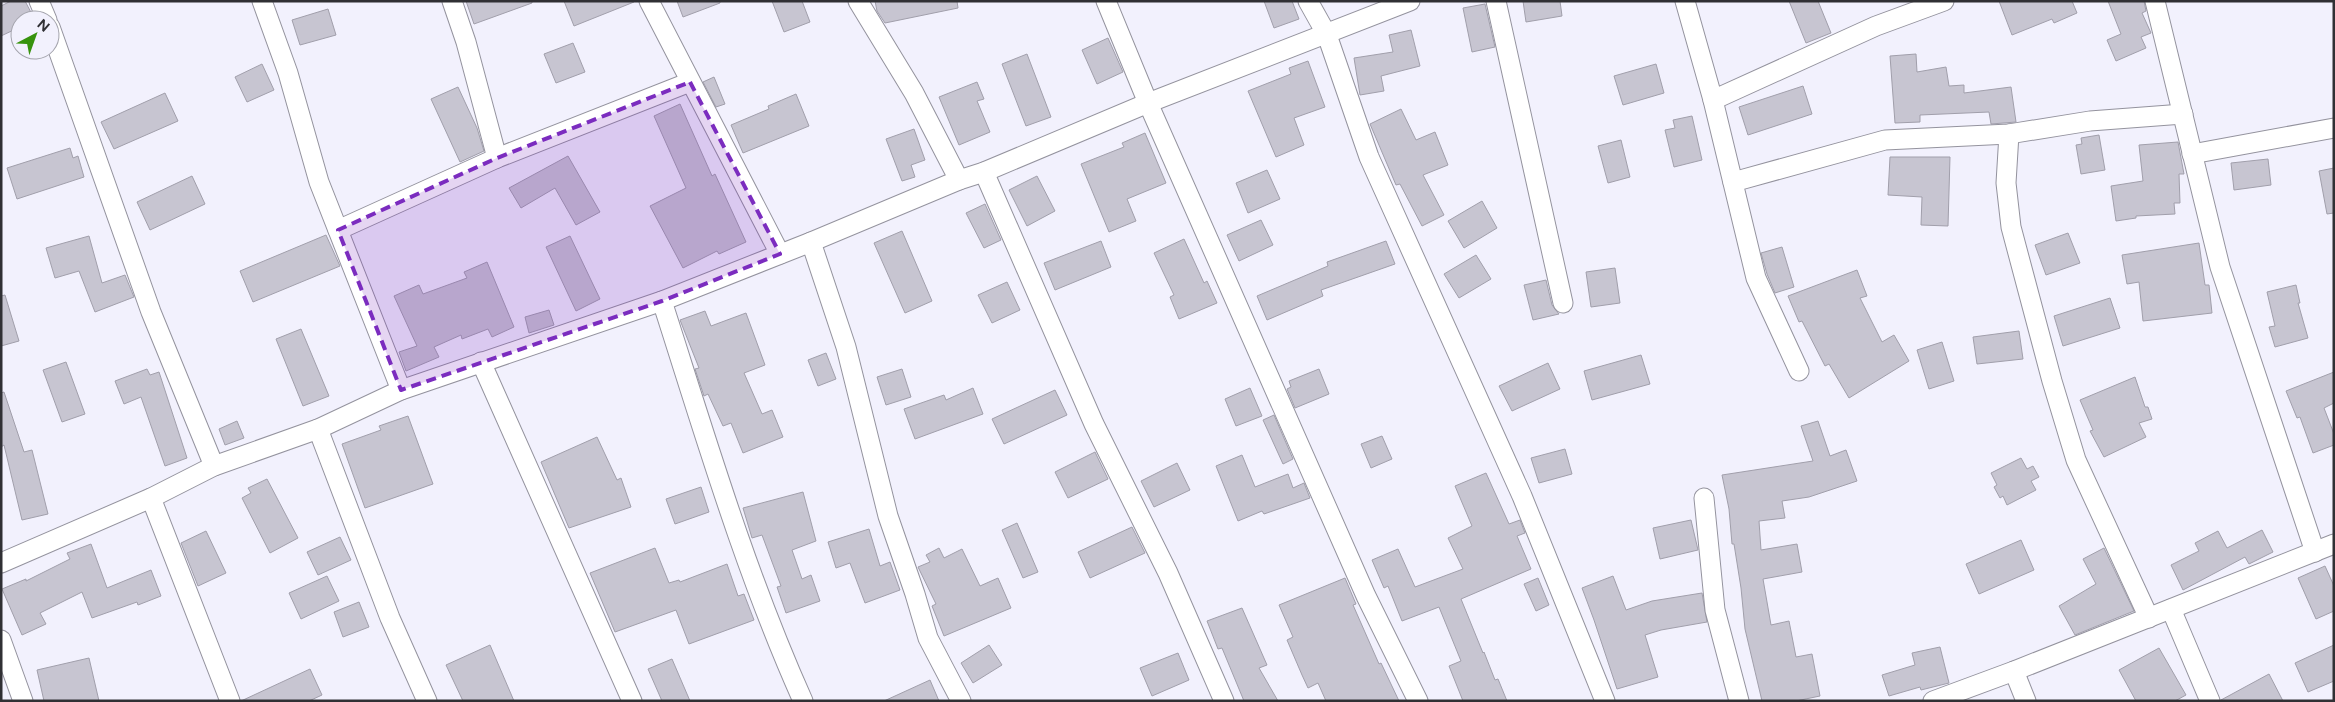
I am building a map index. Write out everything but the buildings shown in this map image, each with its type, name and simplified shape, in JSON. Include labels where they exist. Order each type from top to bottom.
[{"type":"street","points":[[262,1],[288,73],[319,182],[401,390]]},
{"type":"street","points":[[452,1],[466,42],[497,158]]},
{"type":"street","points":[[649,1],[780,254]]},
{"type":"street","points":[[858,1],[914,93],[959,180]]},
{"type":"street","points":[[1106,1],[1148,103],[1366,596],[1418,701]]},
{"type":"street","points":[[1308,1],[1327,35],[1369,157],[1522,496],[1605,701]]},
{"type":"street","points":[[1,563],[151,498],[214,466],[318,429],[401,390],[662,301],[811,242],[959,180],[984,172],[1148,103],[1327,35],[1410,1]]},
{"type":"street","points":[[1496,1],[1563,303]]},
{"type":"street","points":[[1685,1],[1713,100],[1756,278],[1799,371]]},
{"type":"street","points":[[1713,100],[1876,26],[1944,1]]},
{"type":"street","points":[[2155,1],[2220,267],[2315,552]]},
{"type":"street","points":[[60,55],[151,312],[214,466]]},
{"type":"street","points":[[338,230],[497,158],[690,82]]},
{"type":"street","points":[[1733,182],[1885,140],[2009,134],[2090,121],[2183,114]]},
{"type":"street","points":[[2192,154],[2334,128]]},
{"type":"street","points":[[2009,134],[2006,183],[2010,227],[2052,381],[2076,460],[2149,618]]},
{"type":"street","points":[[984,172],[1094,424],[1168,573],[1224,701]]},
{"type":"street","points":[[811,242],[846,347],[888,516],[916,594],[928,638],[961,701]]},
{"type":"street","points":[[662,301],[728,506],[782,652],[803,701]]},
{"type":"street","points":[[481,362],[632,701]]},
{"type":"street","points":[[318,429],[390,618],[427,701]]},
{"type":"street","points":[[151,498],[230,701]]},
{"type":"street","points":[[1704,498],[1715,610],[1739,701]]},
{"type":"street","points":[[1933,701],[2014,672],[2334,544]]},
{"type":"street","points":[[2171,609],[2210,701]]},
{"type":"street","points":[[1,640],[22,701]]},
{"type":"street","points":[[2014,672],[2026,701]]},
{"type":"highlighted area","points":[[690,82],[780,254],[662,301],[401,390],[338,230],[497,158]]}]
